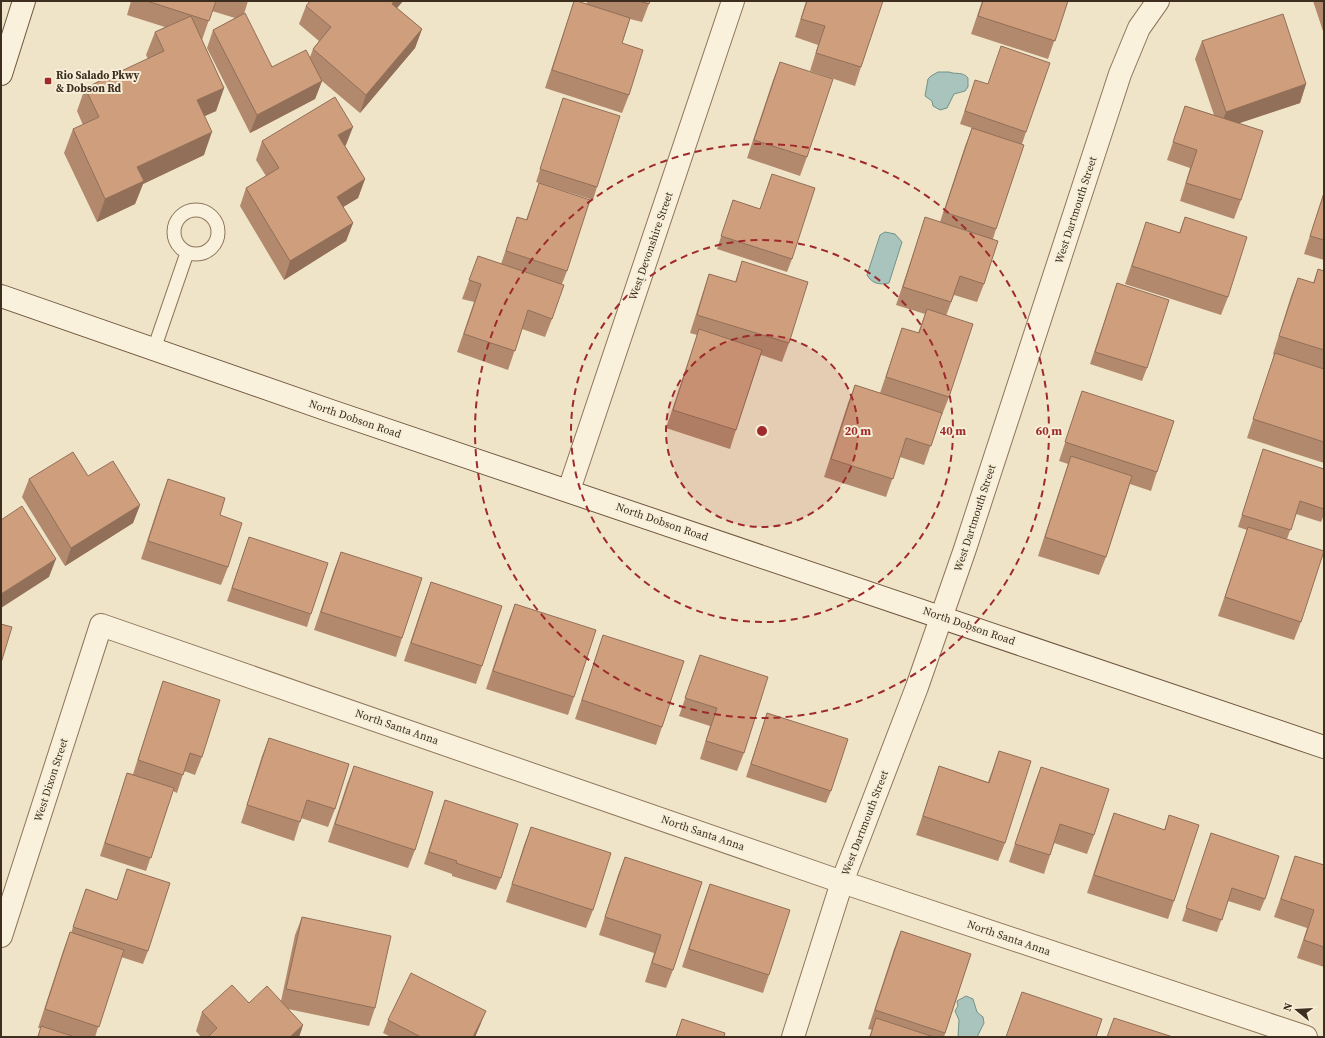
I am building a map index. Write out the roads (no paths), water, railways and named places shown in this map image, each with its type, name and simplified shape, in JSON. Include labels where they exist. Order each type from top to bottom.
[{"type":"street","points":[[1,74],[24,1]]},
{"type":"street","name":"West Devonshire Street","points":[[569,490],[733,1]]},
{"type":"street","name":"West Dartmouth Street","points":[[793,1037],[842,882],[942,617],[1120,74],[1139,28],[1158,1]]},
{"type":"street","name":"North Dobson Road","points":[[1,296],[380,428],[569,490],[1324,745]]},
{"type":"street","name":"North Santa Anna","points":[[101,625],[842,882],[1306,1037]]},
{"type":"street","name":"West Dixon Street","points":[[1,936],[101,625]]},
{"type":"lane","points":[[154,349],[186,253]]},
{"type":"water","points":[[938,72],[949,72],[966,76],[968,78],[968,87],[965,91],[954,94],[947,108],[940,110],[933,106],[932,101],[925,96],[928,79]]},
{"type":"water","points":[[885,232],[895,234],[902,242],[889,283],[879,284],[871,280],[867,275],[880,235]]},
{"type":"water","points":[[966,996],[973,999],[977,1012],[983,1017],[984,1023],[977,1037],[958,1037],[959,1020],[955,1011],[958,1006],[957,1001]]},
{"type":"place","name":"Rio Salado Pkwy & Dobson Rd","points":[[48,81]]}]
